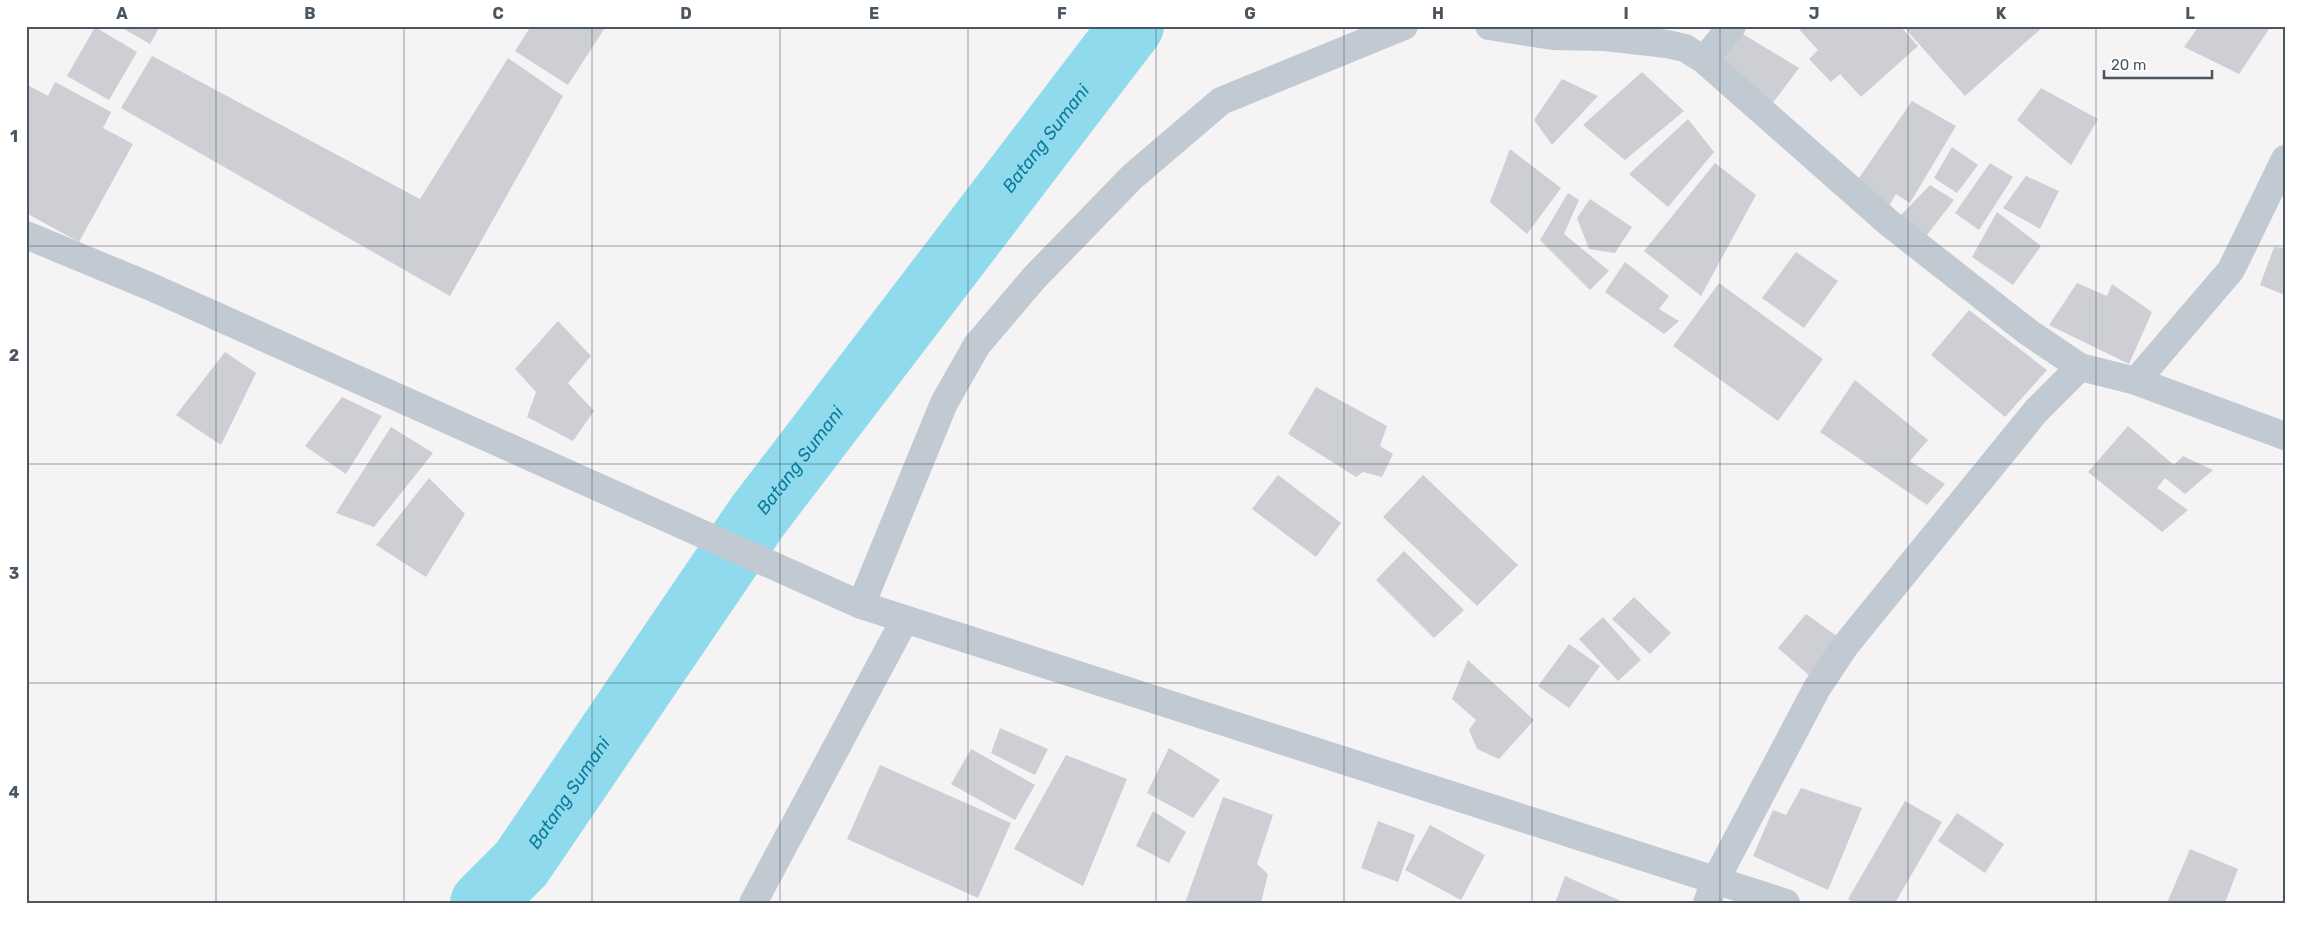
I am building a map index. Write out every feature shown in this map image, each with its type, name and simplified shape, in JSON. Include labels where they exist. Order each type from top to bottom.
[{"type":"street","points":[[861,605],[944,403],[977,345],[1034,278],[1132,177],[1221,100],[1404,26]]},
{"type":"street","points":[[1489,26],[1553,36],[1605,37],[1667,44],[1685,48],[1704,60],[1888,223],[2028,332],[2080,367],[2136,381],[2285,436]]},
{"type":"street","points":[[1704,60],[1732,26]]},
{"type":"street","points":[[2136,381],[2231,270],[2285,159]]},
{"type":"street","points":[[26,234],[149,286],[825,591],[861,605],[1711,892],[1786,903]]},
{"type":"street","points":[[1711,892],[1817,688],[1845,646],[2036,411],[2080,367]]},
{"type":"street","points":[[753,903],[906,619]]},
{"type":"building","points":[[119,26],[160,26],[150,44]]},
{"type":"building","points":[[531,26],[606,26],[568,85],[515,51]]},
{"type":"building","points":[[1796,26],[1900,26],[1918,46],[1861,97],[1840,74],[1831,82],[1809,59],[1818,50]]},
{"type":"building","points":[[1903,26],[2044,26],[1965,96]]},
{"type":"building","points":[[2199,26],[2271,26],[2239,74],[2184,47]]},
{"type":"building","points":[[95,27],[137,52],[109,100],[67,76]]},
{"type":"building","points":[[1741,33],[1799,68],[1772,104],[1715,59]]},
{"type":"building","points":[[152,56],[420,199],[508,58],[563,96],[450,296],[121,108]]},
{"type":"building","points":[[1642,72],[1684,111],[1625,160],[1583,125]]},
{"type":"building","points":[[1562,79],[1598,96],[1552,145],[1534,120]]},
{"type":"building","points":[[55,82],[111,112],[103,128],[133,144],[79,242],[26,213],[26,84],[48,96]]},
{"type":"building","points":[[2041,88],[2098,119],[2071,165],[2017,120]]},
{"type":"building","points":[[1912,101],[1956,126],[1910,203],[1896,194],[1887,209],[1859,178]]},
{"type":"building","points":[[1688,119],[1714,152],[1668,207],[1629,174]]},
{"type":"building","points":[[1952,147],[1978,165],[1957,193],[1934,178]]},
{"type":"building","points":[[1510,149],[1561,188],[1527,234],[1490,202]]},
{"type":"building","points":[[1715,163],[1756,195],[1701,296],[1644,251]]},
{"type":"building","points":[[1990,163],[2013,177],[1979,230],[1955,213]]},
{"type":"building","points":[[2026,176],[2059,191],[2040,229],[2003,208]]},
{"type":"building","points":[[1930,185],[1954,200],[1923,240],[1899,217]]},
{"type":"building","points":[[1568,193],[1579,200],[1564,234],[1609,271],[1590,290],[1540,240]]},
{"type":"building","points":[[1590,199],[1632,227],[1615,253],[1589,249],[1577,218]]},
{"type":"building","points":[[1997,212],[2041,246],[2013,285],[1972,257]]},
{"type":"building","points":[[2274,247],[2285,248],[2285,295],[2260,285]]},
{"type":"building","points":[[1796,252],[1838,281],[1804,328],[1762,298]]},
{"type":"building","points":[[1625,262],[1669,296],[1659,309],[1679,321],[1664,334],[1605,292]]},
{"type":"building","points":[[1719,283],[1823,359],[1778,421],[1673,346]]},
{"type":"building","points":[[2077,283],[2107,296],[2112,284],[2152,312],[2129,364],[2049,325]]},
{"type":"building","points":[[1969,310],[2047,370],[2005,417],[1931,355]]},
{"type":"building","points":[[558,321],[591,356],[568,383],[594,411],[573,441],[527,417],[536,392],[515,369]]},
{"type":"building","points":[[225,352],[256,373],[221,445],[176,415]]},
{"type":"building","points":[[1855,380],[1928,440],[1910,461],[1945,484],[1927,505],[1820,432]]},
{"type":"building","points":[[1316,387],[1387,426],[1380,446],[1393,454],[1382,477],[1363,472],[1356,477],[1288,434]]},
{"type":"building","points":[[342,397],[382,416],[346,474],[305,446]]},
{"type":"building","points":[[2128,426],[2174,465],[2183,456],[2213,470],[2185,494],[2165,478],[2157,488],[2188,510],[2162,532],[2088,472]]},
{"type":"building","points":[[391,427],[433,453],[374,527],[336,513]]},
{"type":"building","points":[[1278,475],[1341,523],[1316,557],[1252,509]]},
{"type":"building","points":[[1423,475],[1518,565],[1477,606],[1383,517]]},
{"type":"building","points":[[429,478],[465,514],[426,577],[376,545]]},
{"type":"building","points":[[1404,551],[1464,610],[1434,638],[1376,580]]},
{"type":"building","points":[[1634,597],[1671,633],[1650,654],[1612,619]]},
{"type":"building","points":[[1806,614],[1841,639],[1811,677],[1778,648]]},
{"type":"building","points":[[1603,617],[1641,660],[1618,681],[1579,639]]},
{"type":"building","points":[[1569,644],[1600,666],[1569,708],[1538,686]]},
{"type":"building","points":[[1468,660],[1534,720],[1499,759],[1477,749],[1469,730],[1476,720],[1452,699]]},
{"type":"building","points":[[1000,728],[1048,749],[1035,775],[991,753]]},
{"type":"building","points":[[1169,748],[1220,780],[1193,818],[1147,793]]},
{"type":"building","points":[[971,749],[1035,785],[1015,820],[951,784]]},
{"type":"building","points":[[1066,755],[1127,779],[1083,886],[1014,849]]},
{"type":"building","points":[[880,765],[1011,823],[978,898],[847,839]]},
{"type":"building","points":[[1801,788],[1862,808],[1828,890],[1753,856],[1773,810],[1786,815]]},
{"type":"building","points":[[1223,797],[1273,815],[1257,864],[1268,874],[1261,903],[1185,903]]},
{"type":"building","points":[[1905,801],[1942,822],[1895,903],[1854,903],[1848,899]]},
{"type":"building","points":[[1153,811],[1186,832],[1169,863],[1136,846]]},
{"type":"building","points":[[1957,813],[2004,844],[1985,873],[1938,841]]},
{"type":"building","points":[[1378,821],[1415,835],[1398,882],[1361,868]]},
{"type":"building","points":[[1430,825],[1485,855],[1461,900],[1405,870]]},
{"type":"building","points":[[2190,849],[2238,869],[2225,903],[2167,903]]},
{"type":"building","points":[[1565,876],[1621,901],[1620,903],[1555,903]]},
{"type":"waterway","name":"Batang Sumani","points":[[482,903],[521,864],[757,517],[1132,26]]}]
